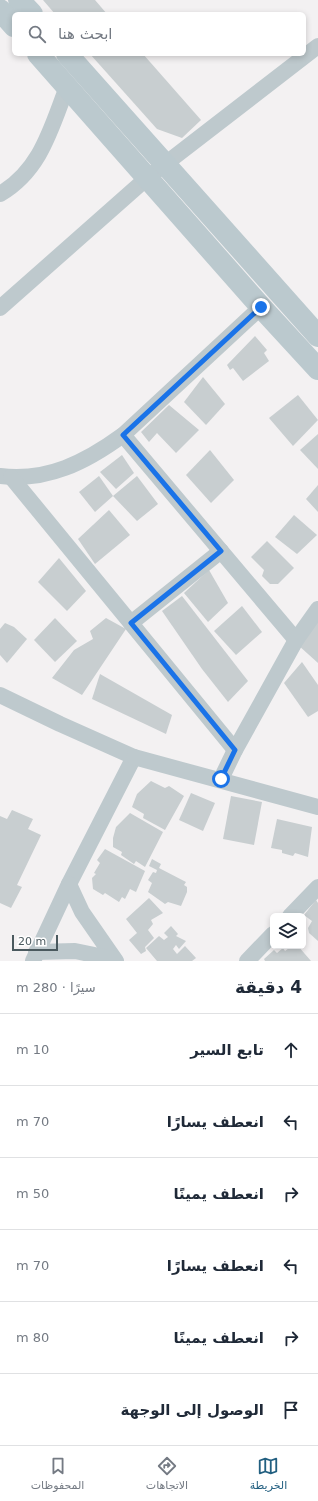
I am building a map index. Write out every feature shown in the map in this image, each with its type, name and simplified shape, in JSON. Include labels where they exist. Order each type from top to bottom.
[{"type":"street","points":[[19,0],[30,12]]},
{"type":"street","points":[[0,10],[12,24]]},
{"type":"street","points":[[306,55],[318,46]]},
{"type":"street","points":[[40,56],[261,307],[318,369]]},
{"type":"street","points":[[69,56],[318,336]]},
{"type":"street","points":[[0,308],[147,178],[305,56]]},
{"type":"street","points":[[0,194],[12,187],[26,174],[41,153],[66,86]]},
{"type":"street","points":[[6,477],[34,476],[77,464],[101,450],[123,435],[261,307]]},
{"type":"street","points":[[123,435],[296,640]]},
{"type":"street","points":[[6,477],[131,623],[235,750]]},
{"type":"street","points":[[131,623],[221,551]]},
{"type":"street","points":[[221,779],[235,750],[296,640],[318,609]]},
{"type":"street","points":[[0,695],[134,757],[221,779],[318,807]]},
{"type":"street","points":[[34,957],[69,884],[134,757]]},
{"type":"street","points":[[69,884],[82,912],[115,960]]},
{"type":"street","points":[[293,913],[318,887]]},
{"type":"street","points":[[247,961],[270,937]]},
{"type":"street","points":[[34,957],[75,951],[115,960]]},
{"type":"building","points":[[43,0],[95,0],[105,12],[53,12]]},
{"type":"building","points":[[92,56],[145,56],[201,120],[182,138],[157,129]]},
{"type":"building","points":[[255,336],[267,350],[264,353],[269,361],[243,381],[233,368],[230,370],[227,365]]},
{"type":"building","points":[[203,377],[225,404],[206,425],[184,402]]},
{"type":"building","points":[[298,395],[318,420],[293,446],[269,418]]},
{"type":"building","points":[[169,405],[199,430],[176,453],[157,433],[149,442],[141,432]]},
{"type":"building","points":[[318,434],[318,469],[300,450]]},
{"type":"building","points":[[210,450],[234,480],[211,503],[186,475]]},
{"type":"building","points":[[122,455],[134,473],[116,489],[100,472]]},
{"type":"building","points":[[99,476],[113,496],[95,512],[79,492]]},
{"type":"building","points":[[137,476],[158,504],[137,521],[113,496]]},
{"type":"building","points":[[318,485],[318,512],[306,499]]},
{"type":"building","points":[[109,510],[130,535],[95,564],[78,539]]},
{"type":"building","points":[[294,515],[317,535],[297,554],[275,537]]},
{"type":"building","points":[[267,541],[294,568],[278,584],[270,584],[262,576],[264,570],[251,557]]},
{"type":"building","points":[[59,558],[86,591],[67,611],[38,582]]},
{"type":"building","points":[[209,570],[228,603],[208,622],[184,593]]},
{"type":"building","points":[[182,596],[248,681],[228,702],[202,669],[162,611]]},
{"type":"building","points":[[242,606],[262,632],[236,655],[214,631]]},
{"type":"building","points":[[318,616],[318,663],[298,645]]},
{"type":"building","points":[[55,618],[77,641],[55,662],[34,640]]},
{"type":"building","points":[[106,618],[126,629],[82,695],[52,678],[74,650],[93,639],[90,631]]},
{"type":"building","points":[[5,623],[14,627],[27,639],[7,663],[0,655],[0,629]]},
{"type":"building","points":[[302,662],[318,685],[318,711],[308,717],[284,683]]},
{"type":"building","points":[[100,674],[172,715],[166,734],[92,699]]},
{"type":"building","points":[[151,781],[165,788],[169,786],[184,796],[165,830],[143,818],[144,814],[132,807],[137,794]]},
{"type":"building","points":[[191,793],[215,803],[203,831],[179,820]]},
{"type":"building","points":[[231,796],[262,802],[254,845],[223,839]]},
{"type":"building","points":[[12,810],[33,819],[28,829],[41,835],[17,885],[22,887],[11,908],[0,903],[0,816],[7,819]]},
{"type":"building","points":[[130,813],[163,832],[145,867],[136,861],[134,864],[121,855],[122,852],[113,847],[113,838],[116,827]]},
{"type":"building","points":[[277,819],[312,827],[308,857],[295,853],[293,856],[282,853],[282,850],[271,848]]},
{"type":"building","points":[[105,849],[145,871],[136,892],[130,889],[125,899],[122,897],[119,902],[105,893],[103,895],[93,889],[92,878],[96,874],[94,873],[100,863],[97,860]]},
{"type":"building","points":[[152,859],[161,864],[159,868],[186,882],[184,885],[187,887],[187,892],[181,906],[168,902],[165,904],[148,892],[152,883],[148,880],[153,872],[156,873],[157,870],[149,866]]},
{"type":"building","points":[[149,898],[163,913],[151,920],[153,924],[148,930],[154,938],[145,947],[146,951],[141,954],[129,940],[137,933],[126,919]]},
{"type":"building","points":[[316,900],[318,903],[318,941],[309,933],[308,928],[312,921],[306,916],[306,913]]},
{"type":"building","points":[[171,926],[178,934],[176,936],[186,941],[179,949],[176,945],[173,949],[177,954],[185,946],[196,958],[192,961],[157,961],[146,948],[159,936],[164,940],[168,937],[164,933]]},
{"type":"building","points":[[282,949],[285,951],[288,949],[301,949],[311,961],[265,961],[264,959],[274,950],[277,953]]},
{"type":"route","points":[[221,779],[235,750],[131,623],[221,551],[123,435],[261,307]]}]
